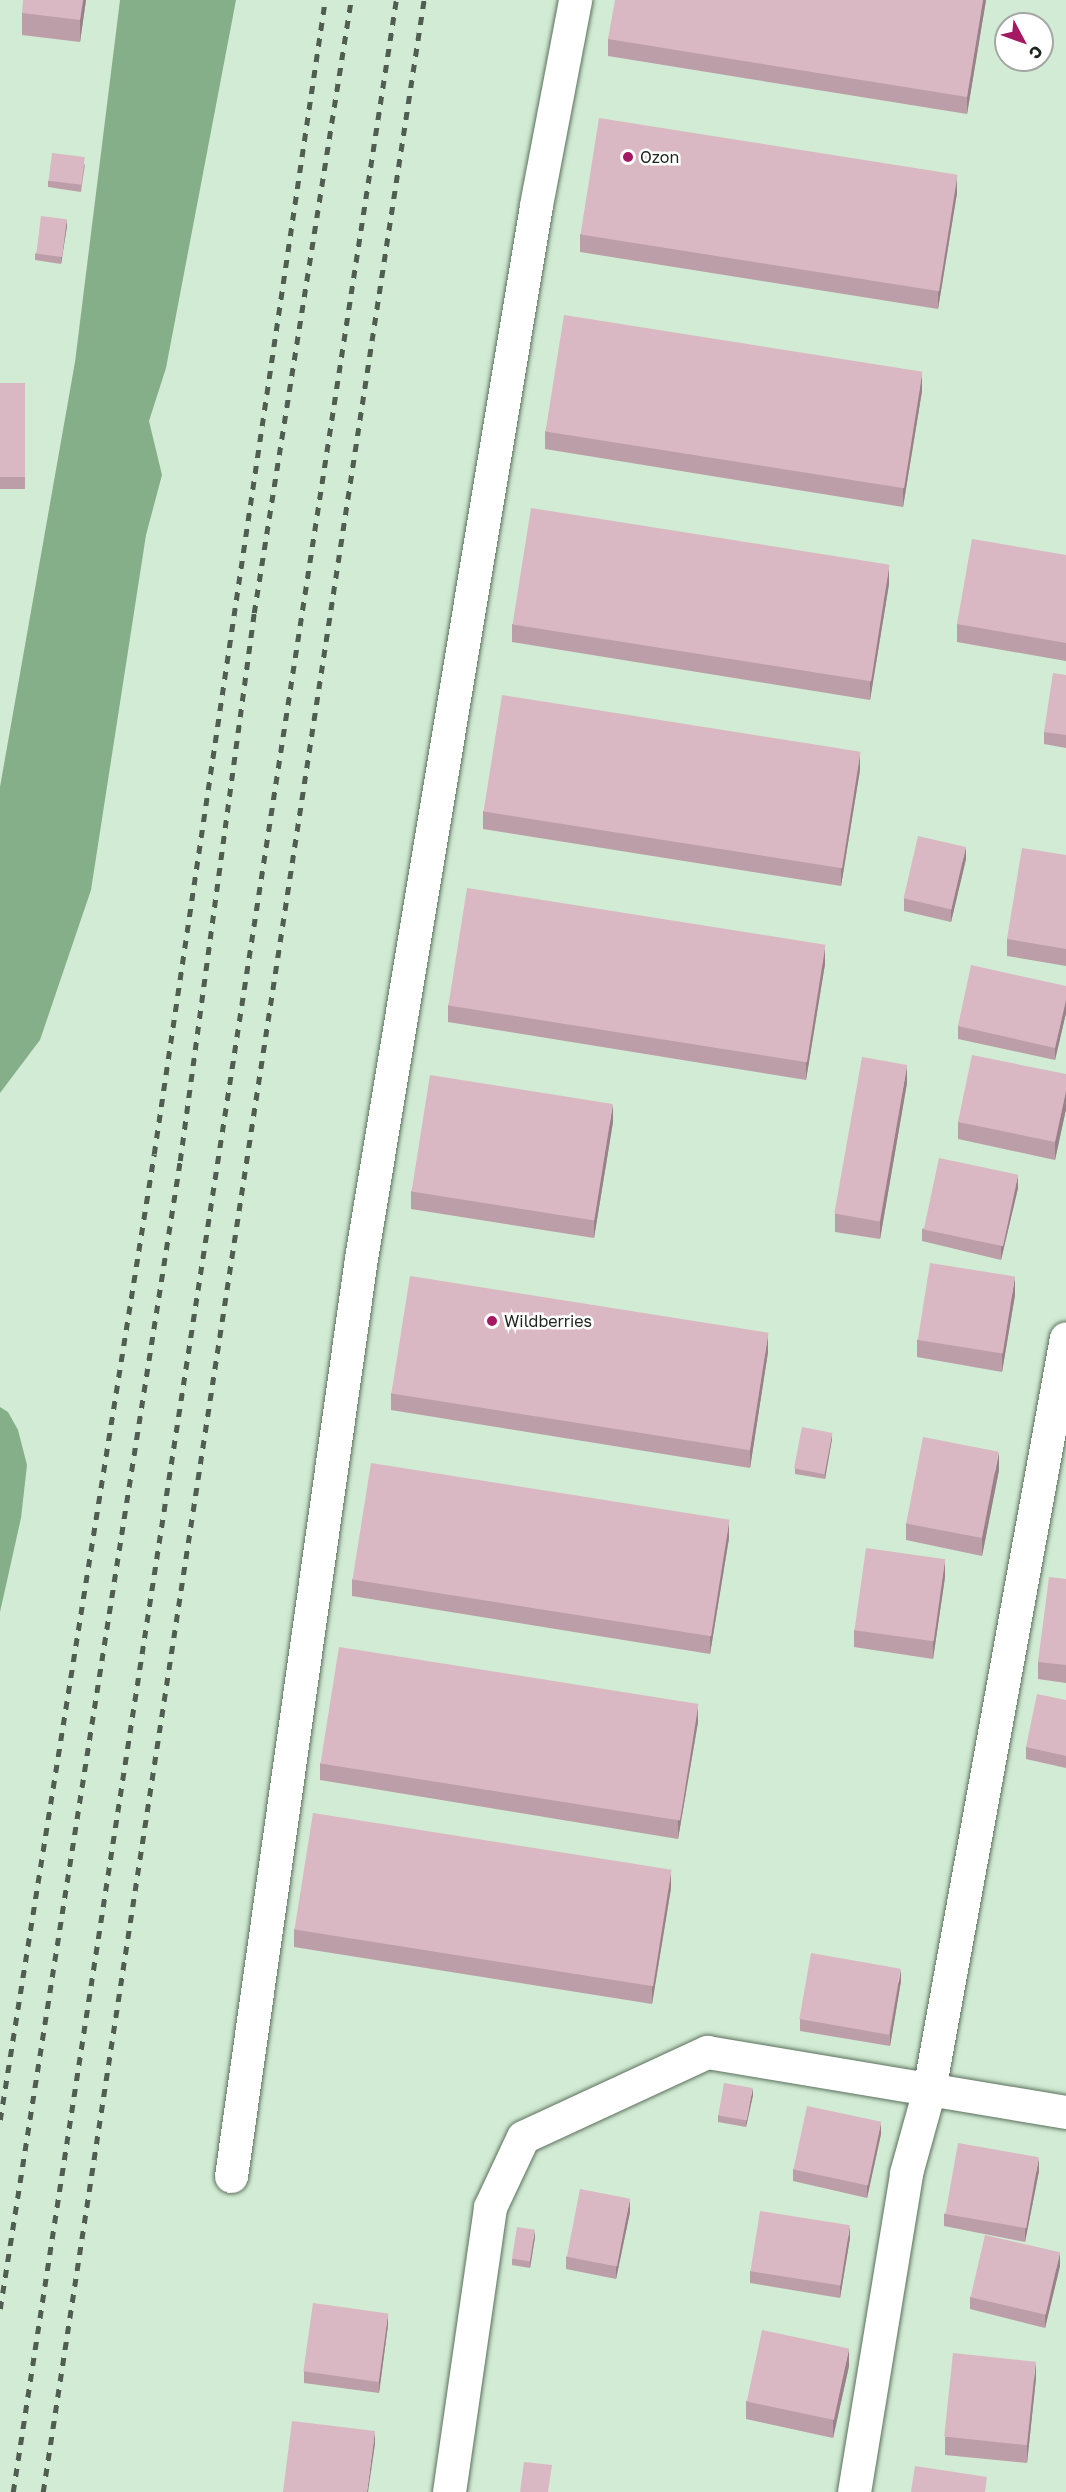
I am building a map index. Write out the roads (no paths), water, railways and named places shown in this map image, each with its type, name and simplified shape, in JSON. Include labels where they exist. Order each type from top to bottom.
[{"type":"street","points":[[231,2176],[361,1258],[535,216],[575,0]]},
{"type":"street","points":[[854,2492],[906,2173],[929,2090],[1066,1338]]},
{"type":"street","points":[[449,2492],[490,2207],[523,2137],[707,2052],[1066,2112]]},
{"type":"railway","points":[[0,2120],[154,1154],[325,0]]},
{"type":"railway","points":[[0,2309],[180,1161],[254,613],[351,0]]},
{"type":"railway","points":[[13,2492],[396,0]]},
{"type":"railway","points":[[43,2492],[424,0]]},
{"type":"place","name":"Ozon","points":[[628,157]]},
{"type":"place","name":"Wildberries","points":[[492,1321]]}]
